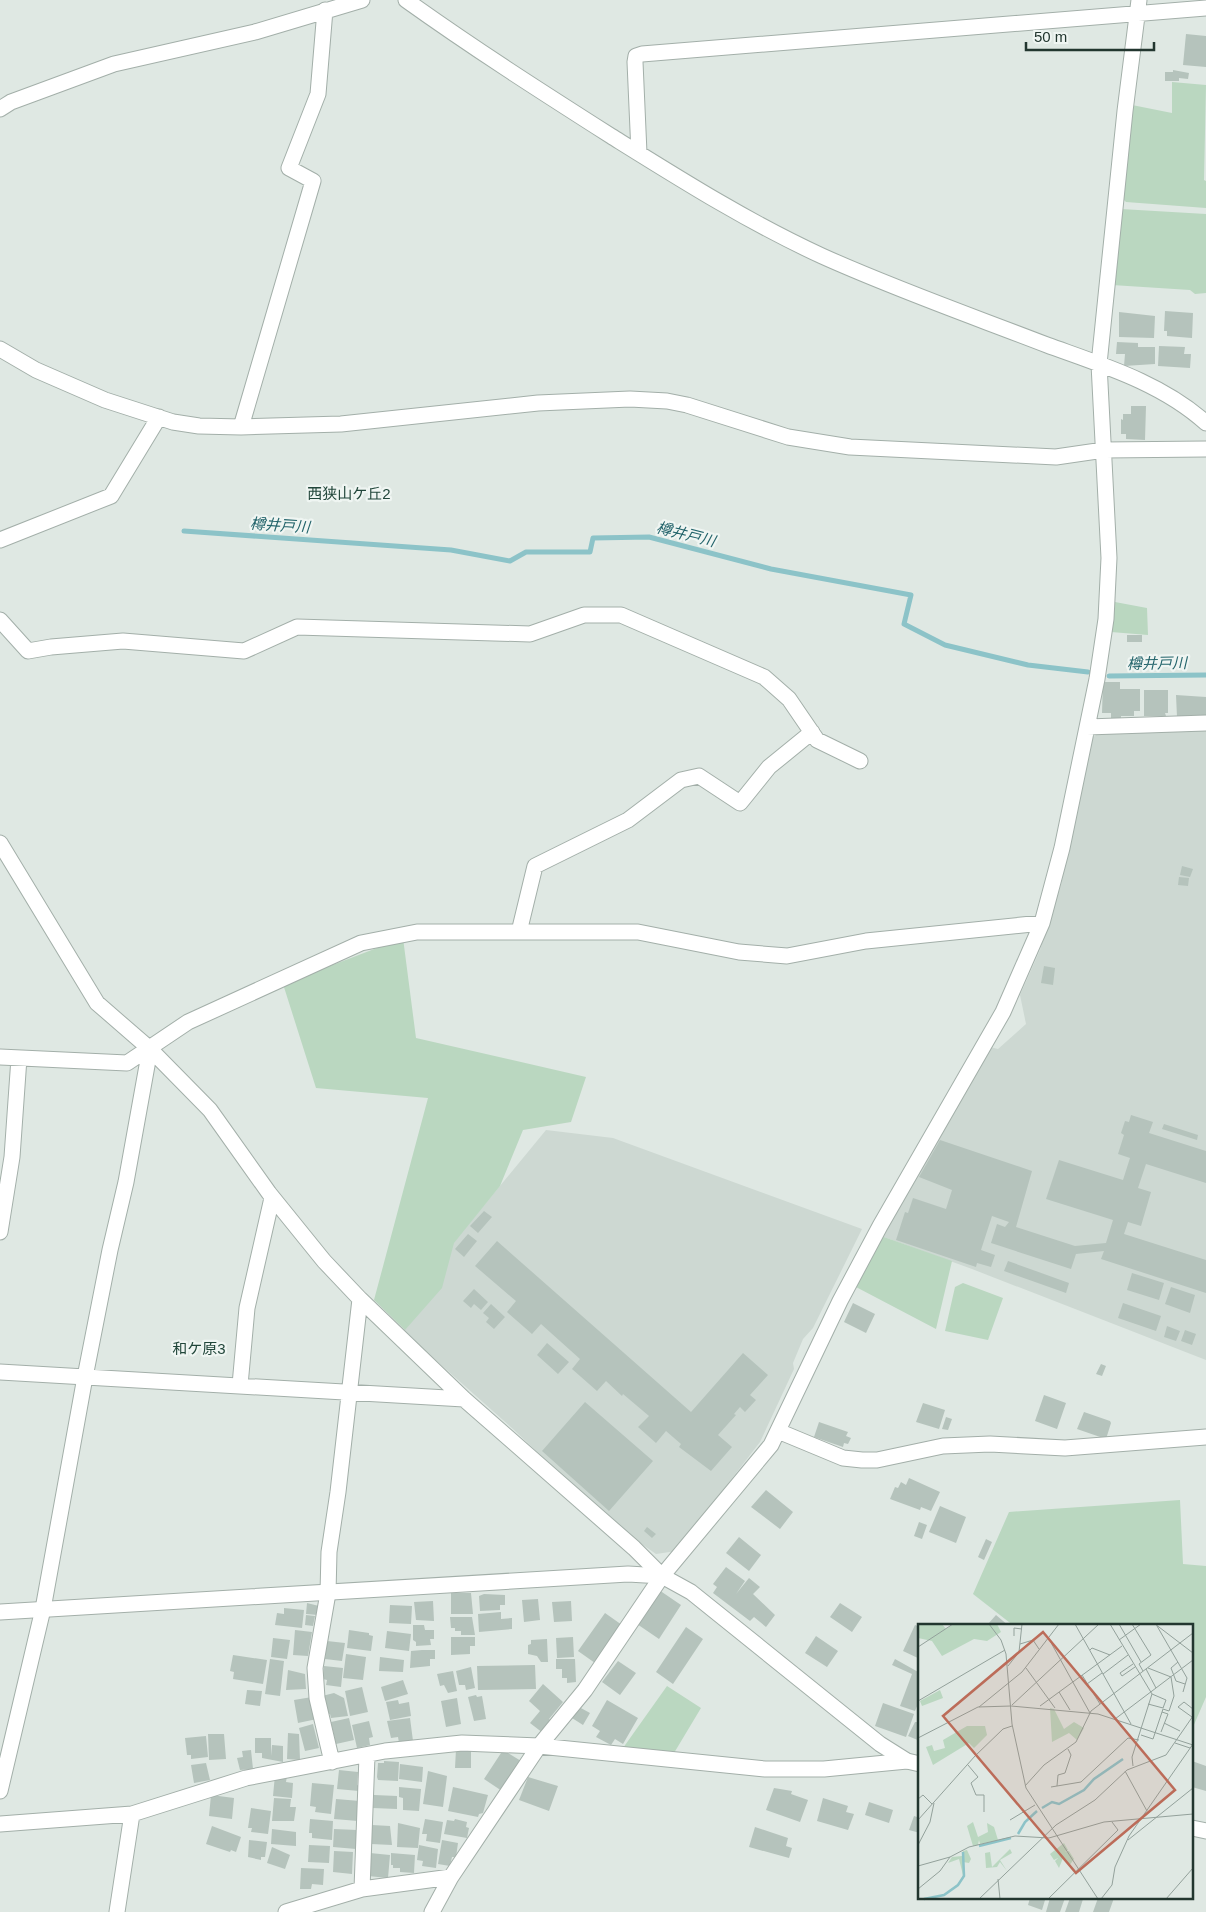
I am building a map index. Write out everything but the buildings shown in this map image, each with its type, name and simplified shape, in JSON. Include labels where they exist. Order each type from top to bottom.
[{"type":"street","points":[[0,109],[11,102],[114,64],[255,32],[362,0]]},
{"type":"street","points":[[406,0],[474,49],[639,154],[768,230],[824,257],[933,302],[1099,364],[1179,401],[1206,422]]},
{"type":"street","points":[[639,154],[634,62],[636,56],[642,54],[1138,6],[1206,8]]},
{"type":"street","points":[[432,1912],[451,1877],[539,1746],[585,1690],[662,1576],[771,1445],[840,1300],[880,1226],[1003,1012],[1042,924],[1062,848],[1087,727],[1106,619],[1110,558],[1099,364],[1138,6]]},
{"type":"street","points":[[241,428],[313,181],[288,168],[318,94],[325,10]]},
{"type":"street","points":[[0,349],[36,370],[75,388],[159,417],[199,426],[241,428],[341,424],[538,403],[630,399],[667,401],[687,405],[788,437],[850,447],[1056,457],[1104,450],[1206,449]]},
{"type":"street","points":[[0,540],[111,496],[159,417]]},
{"type":"street","points":[[0,620],[28,652],[51,647],[123,641],[244,651],[297,627],[530,634],[584,615],[621,615],[764,677],[789,698],[817,740],[860,761]]},
{"type":"street","points":[[1087,727],[1206,723]]},
{"type":"street","points":[[519,932],[535,866],[628,820],[680,780],[698,776],[740,803],[769,767],[812,732]]},
{"type":"street","points":[[0,843],[6,864],[97,1003],[150,1049],[210,1110],[272,1198],[324,1261],[360,1299],[464,1399],[634,1548],[662,1576],[691,1592],[880,1744],[914,1762]]},
{"type":"street","points":[[0,1057],[127,1063],[188,1022],[361,943],[416,932],[638,932],[739,952],[787,956],[866,941],[1042,924]]},
{"type":"street","points":[[0,1791],[43,1609],[85,1376],[126,1182],[150,1049]]},
{"type":"street","points":[[0,1232],[12,1157],[19,1058]]},
{"type":"street","points":[[240,1385],[246,1308],[272,1198]]},
{"type":"street","points":[[332,1762],[317,1698],[315,1668],[328,1592],[329,1552],[360,1299]]},
{"type":"street","points":[[0,1372],[464,1399]]},
{"type":"street","points":[[778,1431],[843,1458],[862,1460],[877,1460],[943,1446],[990,1444],[1065,1448],[1206,1437]]},
{"type":"street","points":[[0,1612],[628,1574],[662,1576]]},
{"type":"street","points":[[0,1824],[132,1814],[246,1778],[385,1751],[462,1743],[539,1746],[766,1769],[824,1769],[914,1762]]},
{"type":"street","points":[[362,1889],[367,1756]]},
{"type":"street","points":[[117,1912],[132,1814]]},
{"type":"street","points":[[286,1912],[362,1889],[451,1877]]},
{"type":"shaded area","points":[[1206,730],[1206,1360],[972,1269],[881,1236],[990,1047],[998,1049],[1026,1024],[1020,995],[1040,950],[1061,885],[1092,738],[1099,733]]},
{"type":"shaded area","points":[[546,1130],[613,1138],[862,1229],[813,1328],[803,1339],[793,1363],[794,1369],[760,1442],[676,1551],[656,1554],[612,1523],[513,1429],[403,1331],[436,1289],[448,1249]]},
{"type":"green space","points":[[1172,82],[1206,85],[1204,180],[1206,181],[1206,208],[1126,202],[1122,198],[1132,105],[1172,113]]},
{"type":"green space","points":[[1121,209],[1206,214],[1206,293],[1195,294],[1190,290],[1112,285]]},
{"type":"green space","points":[[1115,602],[1147,608],[1148,635],[1111,632]]},
{"type":"green space","points":[[403,938],[416,1038],[586,1077],[571,1122],[523,1130],[500,1186],[454,1243],[442,1288],[405,1330],[374,1300],[428,1098],[316,1088],[283,984]]},
{"type":"green space","points":[[881,1236],[952,1261],[936,1329],[856,1287]]},
{"type":"green space","points":[[963,1283],[1003,1298],[988,1340],[945,1331],[955,1287]]},
{"type":"green space","points":[[1180,1500],[1183,1564],[1206,1566],[1206,1697],[1194,1725],[1194,1624],[1011,1624],[973,1594],[1009,1512]]},
{"type":"green space","points":[[667,1686],[701,1708],[674,1753],[623,1748]]},
{"type":"waterway","name":"樽井戸川","points":[[184,531],[451,550],[510,561],[526,552],[590,552],[593,538],[649,537],[771,569],[911,595],[904,624],[945,645],[1028,665],[1088,672]]},
{"type":"waterway","name":"樽井戸川","points":[[1109,676],[1206,675]]},
{"type":"district","name":"西狭山ケ丘2","points":[[349,493]]},
{"type":"district","name":"和ケ原3","points":[[199,1348]]}]
